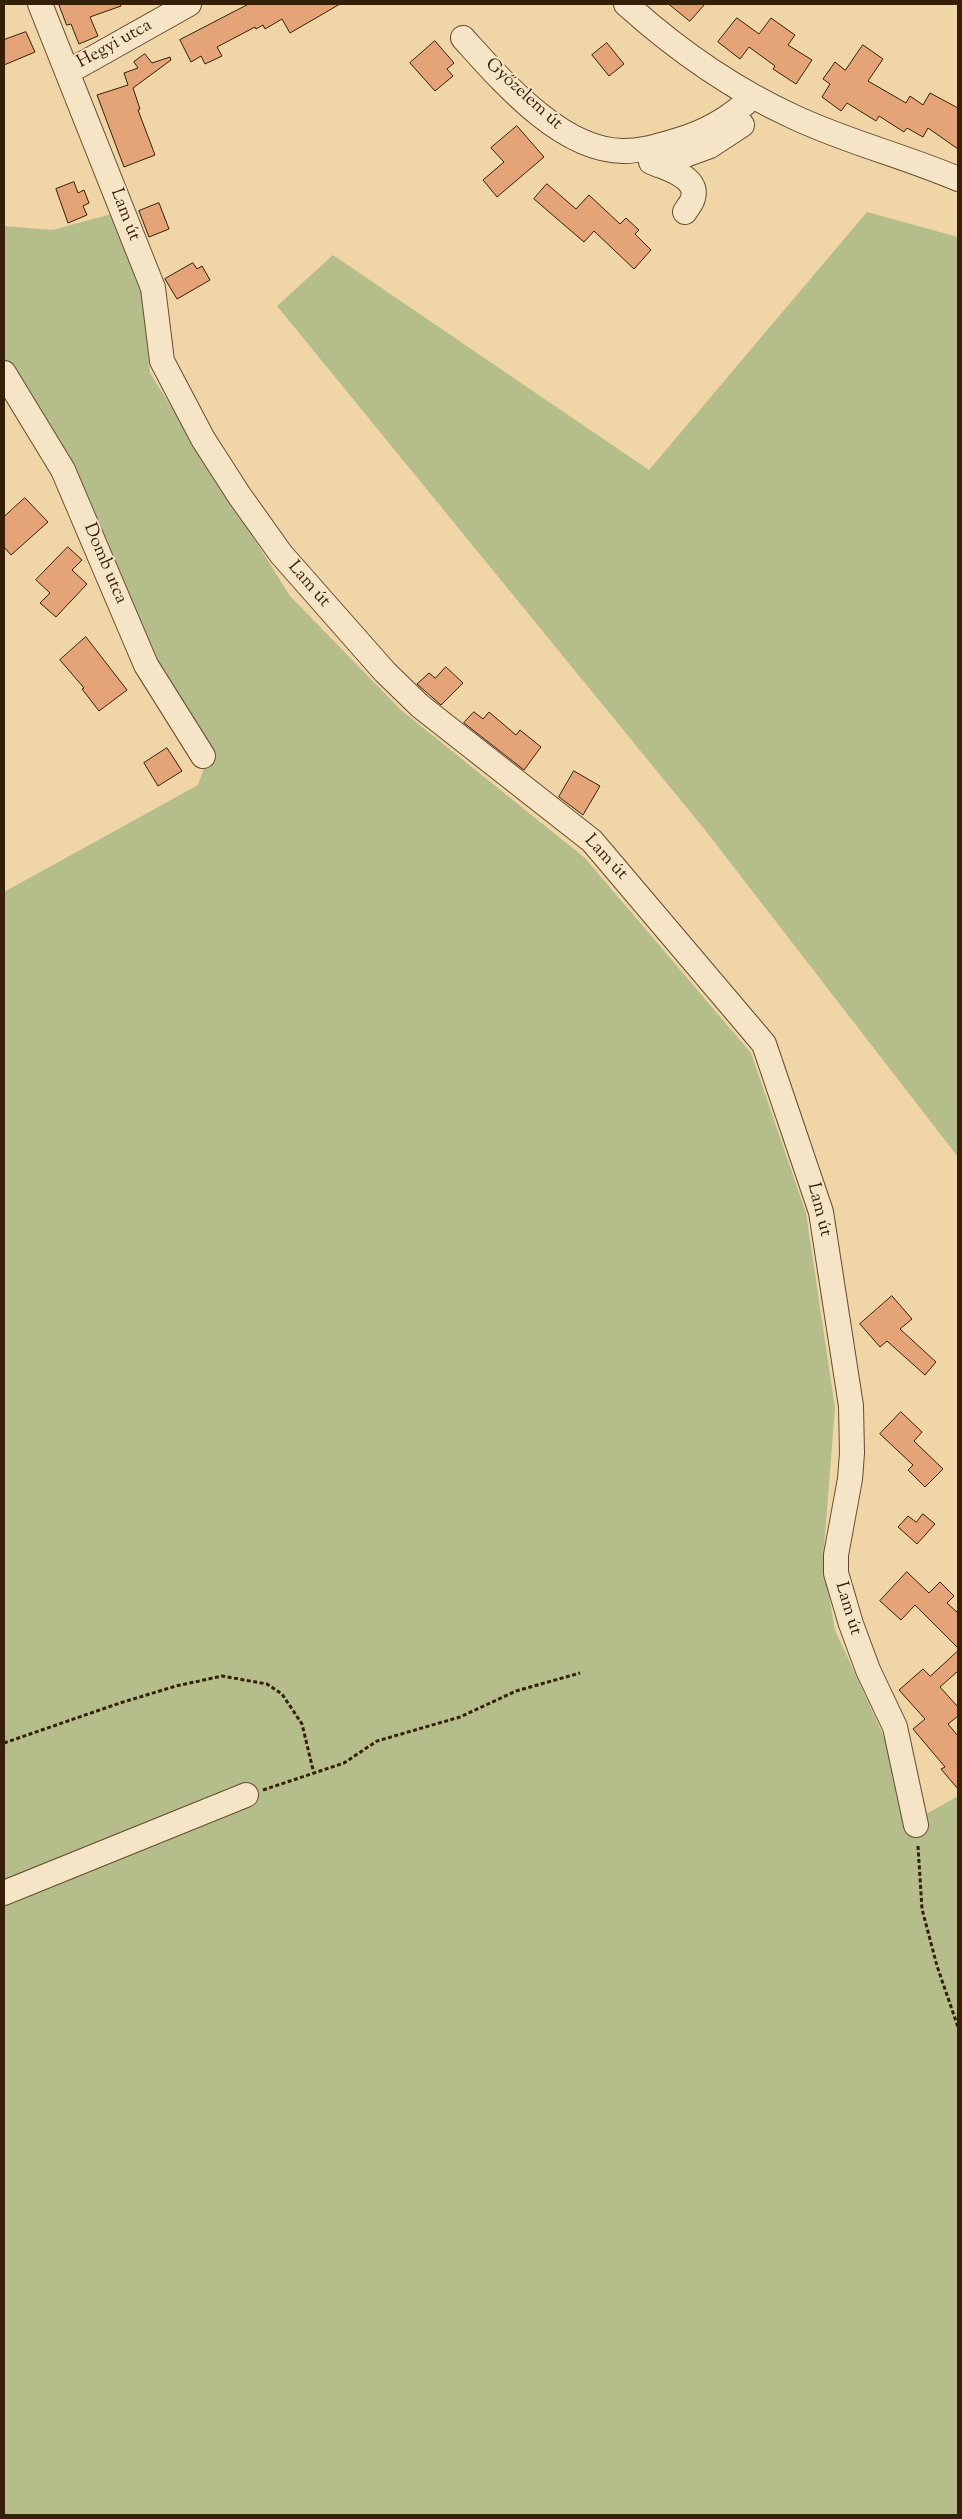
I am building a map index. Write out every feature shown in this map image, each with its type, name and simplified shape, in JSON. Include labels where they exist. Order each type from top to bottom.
[{"type":"street","name":"Lam út","points":[[40,4],[153,288],[162,361],[203,439],[281,554],[385,672],[420,706],[592,841],[764,1044],[821,1212],[851,1406],[852,1453],[850,1479],[836,1556],[836,1573],[851,1624],[868,1670],[895,1727],[916,1825]]},
{"type":"street","name":"Hegyi utca","points":[[68,72],[189,4]]},
{"type":"street","points":[[626,4],[691,56],[758,99],[822,129],[958,179]]},
{"type":"street","name":"Győzelem út","points":[[464,38],[500,80],[536,112],[563,132],[588,143],[621,151],[647,149],[683,139],[758,99]]},
{"type":"street","points":[[658,165],[710,146],[738,128],[755,113],[758,99]]},
{"type":"street","points":[[630,164],[648,161],[686,178],[692,187],[693,198],[684,212]]},
{"type":"street","name":"Domb utca","points":[[4,373],[63,470],[146,665],[203,756]]},
{"type":"street","points":[[4,1893],[246,1795]]},
{"type":"path","points":[[246,1795],[344,1763],[378,1741],[460,1717],[516,1691],[580,1673]]},
{"type":"path","points":[[4,1743],[120,1703],[176,1686],[222,1676],[267,1684],[282,1694],[292,1706],[302,1724],[314,1774]]},
{"type":"path","points":[[916,1825],[922,1908],[936,1966],[958,2027]]},
{"type":"green space","points":[[867,212],[958,237],[958,1157],[705,830],[277,306],[333,255],[649,470]]},
{"type":"green space","points":[[112,214],[142,295],[150,373],[290,596],[401,710],[585,858],[751,1053],[806,1213],[835,1408],[823,1561],[835,1630],[921,1817],[958,1796],[958,2515],[4,2515],[4,892],[198,785],[208,757],[4,377],[4,226],[52,230]]},
{"type":"building","points":[[59,4],[120,4],[121,6],[90,17],[98,36],[79,44],[71,24],[67,25]]},
{"type":"building","points":[[249,4],[340,4],[290,33],[282,19],[265,29],[263,25],[256,29],[255,27],[217,47],[222,56],[205,64],[201,56],[191,62],[180,40]]},
{"type":"building","points":[[669,4],[705,4],[690,21]]},
{"type":"building","points":[[737,18],[759,34],[771,18],[795,35],[788,45],[812,60],[796,84],[773,69],[775,66],[749,47],[740,59],[718,42]]},
{"type":"building","points":[[26,32],[35,52],[4,65],[4,40]]},
{"type":"building","points":[[435,41],[454,63],[447,69],[453,76],[435,91],[410,63]]},
{"type":"building","points":[[607,43],[624,64],[609,76],[592,55]]},
{"type":"building","points":[[863,45],[883,59],[868,81],[906,103],[910,96],[923,105],[930,93],[958,108],[958,149],[928,128],[923,137],[907,128],[904,132],[879,116],[876,121],[847,103],[841,111],[822,97],[830,84],[823,79],[835,62],[845,70]]},
{"type":"building","points":[[145,54],[152,63],[170,57],[171,60],[133,88],[140,109],[138,110],[155,155],[124,167],[97,95],[128,85],[124,73],[138,68],[134,62]]},
{"type":"building","points":[[517,126],[544,157],[497,197],[483,180],[504,162],[491,148]]},
{"type":"building","points":[[74,182],[78,193],[84,190],[89,203],[83,206],[87,215],[68,223],[56,189]]},
{"type":"building","points":[[547,184],[576,209],[589,195],[620,224],[626,218],[639,230],[635,234],[651,250],[634,269],[594,231],[584,242],[534,199]]},
{"type":"building","points":[[159,203],[169,229],[149,237],[139,211]]},
{"type":"building","points":[[193,263],[197,269],[202,266],[210,280],[177,299],[165,279]]},
{"type":"building","points":[[25,498],[48,522],[11,555],[4,547],[4,517]]},
{"type":"building","points":[[68,547],[82,560],[72,570],[87,584],[56,617],[40,603],[50,593],[36,580]]},
{"type":"building","points":[[86,637],[127,690],[99,711],[82,689],[84,688],[60,660]]},
{"type":"building","points":[[446,667],[463,683],[441,705],[417,684],[429,673],[435,678]]},
{"type":"building","points":[[474,712],[483,719],[489,712],[516,735],[520,730],[541,747],[524,770],[464,723]]},
{"type":"building","points":[[167,748],[182,771],[158,786],[144,763]]},
{"type":"building","points":[[574,771],[600,786],[583,815],[559,797]]},
{"type":"building","points":[[892,1296],[912,1319],[900,1329],[936,1362],[925,1375],[887,1341],[880,1347],[860,1324]]},
{"type":"building","points":[[901,1412],[922,1432],[914,1441],[943,1469],[925,1487],[908,1470],[913,1465],[880,1434]]},
{"type":"building","points":[[923,1514],[935,1524],[917,1544],[898,1527],[908,1516],[916,1522]]},
{"type":"building","points":[[907,1572],[929,1593],[940,1582],[954,1596],[947,1603],[958,1613],[958,1648],[915,1605],[901,1620],[880,1601]]},
{"type":"building","points":[[958,1651],[958,1671],[940,1687],[958,1707],[958,1716],[948,1724],[958,1736],[958,1789],[941,1769],[945,1767],[913,1729],[925,1719],[899,1690],[923,1669],[930,1676]]}]
